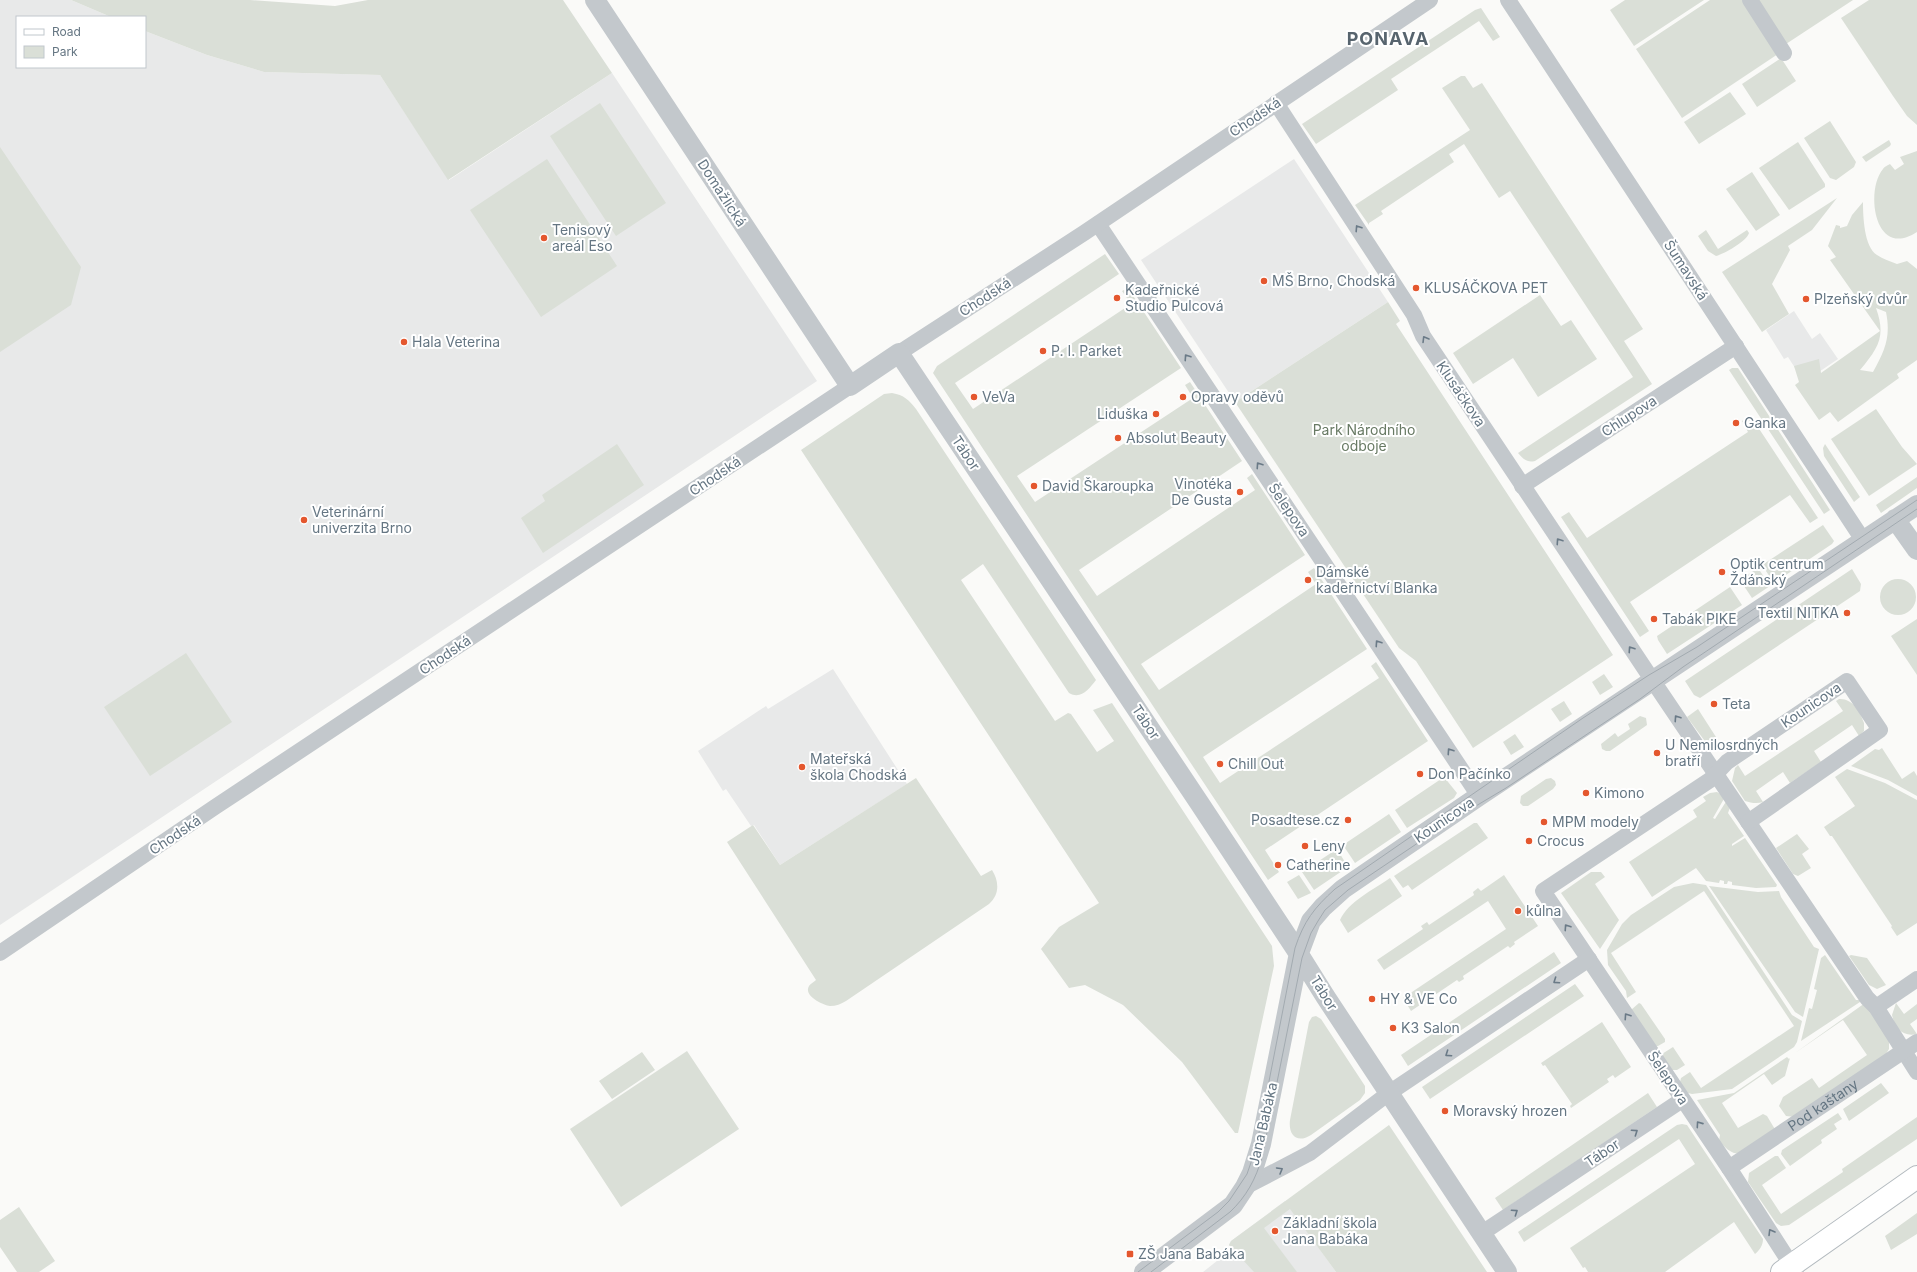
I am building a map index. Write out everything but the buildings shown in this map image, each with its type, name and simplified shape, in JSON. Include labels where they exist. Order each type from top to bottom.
[{"type":"main road","points":[[1790,1270],[1917,1177]]},
{"type":"street","name":"Domažlická","points":[[595,0],[850,386]]},
{"type":"street","name":"Chodská","points":[[0,953],[215,807],[899,353],[1098,224],[1430,0]]},
{"type":"street","name":"Šumavská","points":[[1508,0],[1863,540]]},
{"type":"street","points":[[1750,0],[1784,53]]},
{"type":"street","name":"Klusáčkova","points":[[1276,103],[1414,315],[1423,336],[1653,681]]},
{"type":"street","name":"Šelepova","points":[[1098,224],[1479,796]]},
{"type":"street","name":"Chlupova","points":[[1522,486],[1736,346]]},
{"type":"street","name":"Tábor","points":[[899,353],[1299,953],[1389,1093],[1508,1272]]},
{"type":"street","name":"Kounicova","points":[[1299,953],[1311,921],[1334,896],[1479,796],[1917,505]]},
{"type":"street","points":[[1896,519],[1917,550]]},
{"type":"street","points":[[1653,681],[1867,998],[1910,1046],[1917,1072]]},
{"type":"street","name":"Kounicova","points":[[1543,891],[1710,780],[1726,762],[1847,681],[1880,730],[1748,822]]},
{"type":"street","name":"Šelepova","points":[[1543,891],[1729,1168],[1790,1270]]},
{"type":"street","name":"Jana Babáka","points":[[1144,1272],[1227,1210],[1237,1200],[1245,1187],[1253,1170],[1261,1144],[1299,953]]},
{"type":"street","points":[[1245,1187],[1310,1153],[1389,1093],[1589,959]]},
{"type":"street","points":[[1876,1007],[1917,979]]},
{"type":"street","name":"Pod kaštany","points":[[1729,1168],[1910,1046]]},
{"type":"street","name":"Tábor","points":[[1482,1233],[1682,1100]]},
{"type":"shaded area","name":"Veterinární univerzita Brno","points":[[0,0],[71,0],[109,16],[16,16],[16,68],[146,68],[146,31],[207,55],[264,72],[380,75],[449,180],[612,73],[817,381],[0,925]]},
{"type":"shaded area","name":"MŠ Brno, Chodská","points":[[1294,159],[1388,302],[1235,402],[1141,260]]},
{"type":"shaded area","points":[[1794,311],[1812,339],[1820,333],[1838,359],[1804,382],[1788,357],[1784,359],[1766,330]]},
{"type":"shaded area","name":"Mateřská škola Chodská","points":[[833,669],[907,784],[780,865],[754,825],[751,826],[726,789],[723,791],[698,751],[766,706],[768,709]]},
{"type":"shaded area","name":"Základní škola Jana Babáka","points":[[1285,1201],[1336,1272],[1203,1272],[1232,1249],[1229,1245],[1231,1241]]},
{"type":"green space","points":[[71,0],[250,0],[335,6],[368,0],[563,0],[612,73],[448,180],[380,75],[264,72],[207,55],[146,31],[146,16],[109,16]]},
{"type":"green space","points":[[1625,0],[1704,0],[1634,46],[1610,10]]},
{"type":"green space","points":[[1710,0],[1742,0],[1778,54],[1682,118],[1636,49]]},
{"type":"green space","points":[[1757,0],[1853,0],[1786,44]]},
{"type":"green space","points":[[1869,0],[1917,0],[1917,125],[1907,116],[1841,18]]},
{"type":"green space","points":[[1481,8],[1500,37],[1493,41],[1479,21],[1391,79],[1398,90],[1316,144],[1302,124],[1475,10]]},
{"type":"green space","points":[[1781,58],[1796,81],[1757,107],[1742,84]]},
{"type":"green space","points":[[1461,76],[1465,76],[1473,88],[1482,83],[1643,329],[1624,341],[1652,384],[1535,461],[1525,460],[1518,453],[1633,377],[1510,191],[1499,198],[1464,144],[1449,154],[1454,162],[1381,211],[1383,214],[1369,223],[1369,225],[1355,205],[1470,130],[1442,88]]},
{"type":"green space","points":[[1730,92],[1746,114],[1699,144],[1684,122]]},
{"type":"green space","points":[[600,103],[666,203],[616,236],[550,136]]},
{"type":"green space","points":[[1830,121],[1856,162],[1854,167],[1836,180],[1830,178],[1804,138]]},
{"type":"green space","points":[[1889,140],[1891,144],[1890,146],[1866,162],[1862,157]]},
{"type":"green space","points":[[1798,142],[1825,184],[1825,187],[1789,210],[1759,168]]},
{"type":"green space","points":[[0,147],[81,267],[71,305],[0,352]]},
{"type":"green space","points":[[1917,151],[1917,232],[1902,238],[1891,237],[1883,230],[1877,219],[1875,192],[1878,179],[1885,167],[1890,164],[1895,170],[1904,164],[1900,157]]},
{"type":"green space","name":"Tenisový areál Eso","points":[[547,159],[617,266],[541,317],[470,210]]},
{"type":"green space","points":[[1752,172],[1780,215],[1756,231],[1726,189]]},
{"type":"green space","points":[[1837,198],[1812,230],[1788,246],[1790,250],[1772,284],[1789,314],[1762,332],[1722,272]]},
{"type":"green space","points":[[1863,202],[1865,231],[1869,245],[1873,251],[1884,259],[1897,264],[1907,261],[1917,269],[1917,360],[1897,374],[1899,378],[1838,422],[1830,412],[1819,420],[1795,385],[1799,382],[1794,366],[1819,359],[1821,373],[1880,331],[1830,260],[1836,257],[1828,246],[1836,225],[1840,226],[1840,228],[1847,226],[1852,215]],"holes":[[[1876,308],[1886,312],[1888,329],[1886,343],[1881,357],[1873,372],[1860,370],[1872,355],[1879,341],[1880,326]]]},
{"type":"green space","points":[[1706,230],[1718,249],[1747,230],[1749,233],[1740,243],[1716,256],[1708,251],[1698,236]]},
{"type":"green space","points":[[1105,254],[1119,274],[955,383],[973,409],[1131,304],[1122,291],[1128,288],[1181,368],[1017,476],[1035,502],[1193,398],[1185,385],[1190,382],[1242,461],[1079,570],[1097,596],[1255,490],[1247,478],[1252,474],[1305,555],[1141,664],[1159,690],[1316,584],[1308,572],[1314,568],[1367,649],[1203,757],[1220,783],[1379,678],[1371,666],[1376,662],[1428,741],[1265,850],[1279,872],[1268,880],[933,373],[937,366]]},
{"type":"green space","points":[[1540,295],[1561,326],[1571,320],[1597,359],[1538,397],[1513,358],[1473,384],[1453,353]]},
{"type":"green space","name":"Park Národního odboje","points":[[1388,302],[1400,321],[1396,324],[1613,655],[1473,748],[1416,661],[1399,648],[1235,402]]},
{"type":"green space","points":[[1732,368],[1738,368],[1830,510],[1824,514],[1729,370]]},
{"type":"green space","points":[[892,393],[906,398],[916,409],[1096,680],[1088,690],[1081,694],[1073,695],[1069,693],[983,564],[961,580],[1055,721],[1068,713],[1071,714],[1097,752],[1114,741],[1093,710],[1112,703],[1272,946],[1274,966],[1238,1133],[1235,1133],[1182,1062],[1123,1005],[1085,985],[1069,988],[1041,949],[1059,927],[1099,903],[801,450],[884,394]]},
{"type":"green space","points":[[1876,409],[1902,447],[1917,464],[1869,496],[1831,439]]},
{"type":"green space","points":[[1750,415],[1818,518],[1810,523],[1790,495],[1630,602],[1649,631],[1640,637],[1561,517],[1569,512],[1587,538],[1748,432],[1742,421]]},
{"type":"green space","points":[[617,444],[644,485],[543,553],[521,518],[545,501],[542,495]]},
{"type":"green space","points":[[1825,444],[1860,497],[1854,502],[1824,456],[1823,448]]},
{"type":"green space","points":[[1917,477],[1917,488],[1881,513],[1876,505]]},
{"type":"green space","points":[[1823,525],[1834,541],[1832,544],[1774,583],[1762,565]]},
{"type":"green space","points":[[1758,568],[1770,586],[1752,598],[1740,580]]},
{"type":"green space","points":[[1852,569],[1861,584],[1860,591],[1700,698],[1694,695],[1685,681]]},
{"type":"green space","points":[[1898,579],[1911,584],[1916,597],[1911,610],[1898,615],[1885,610],[1880,597],[1885,584]]},
{"type":"green space","points":[[1730,587],[1742,605],[1667,654],[1657,636]]},
{"type":"green space","points":[[1917,619],[1917,675],[1891,636]]},
{"type":"green space","points":[[186,653],[232,722],[150,776],[104,707]]},
{"type":"green space","points":[[1604,674],[1613,687],[1600,695],[1592,682]]},
{"type":"green space","points":[[1839,699],[1844,699],[1855,706],[1864,723],[1864,731],[1859,736],[1852,725],[1814,751],[1821,762],[1790,783],[1783,772],[1756,791],[1763,802],[1754,803],[1745,801],[1732,781],[1735,768],[1738,765],[1745,776],[1843,711],[1836,701]]},
{"type":"green space","points":[[1564,701],[1572,714],[1560,722],[1551,709]]},
{"type":"green space","points":[[1698,709],[1716,737],[1714,741],[1707,744],[1687,717]]},
{"type":"green space","points":[[1640,716],[1646,718],[1647,725],[1610,751],[1602,749],[1601,744],[1615,733],[1618,737],[1630,729],[1628,724]]},
{"type":"green space","points":[[1515,734],[1524,747],[1511,755],[1503,742]]},
{"type":"green space","points":[[1882,748],[1902,779],[1914,771],[1917,776],[1917,796],[1888,780],[1851,766],[1875,749],[1879,750]]},
{"type":"green space","points":[[1847,769],[1885,783],[1917,800],[1917,923],[1897,936],[1891,927],[1892,926],[1832,836],[1830,836],[1824,827],[1855,806],[1835,777]]},
{"type":"green space","points":[[1444,777],[1457,793],[1454,798],[1407,828],[1395,810]]},
{"type":"green space","points":[[916,778],[981,876],[992,870],[997,883],[997,892],[989,904],[846,1001],[832,1006],[823,1004],[809,993],[808,990],[810,984],[816,980],[727,842],[753,825],[780,865]]},
{"type":"green space","points":[[1551,778],[1555,781],[1556,785],[1553,789],[1528,806],[1523,806],[1520,803],[1521,796],[1546,779]]},
{"type":"green space","points":[[1717,792],[1725,797],[1713,818],[1715,819],[1727,800],[1731,805],[1728,813],[1744,836],[1732,844],[1732,846],[1745,838],[1777,885],[1776,887],[1756,888],[1732,885],[1732,882],[1728,881],[1727,884],[1724,884],[1724,881],[1720,880],[1719,883],[1706,881],[1696,868],[1652,897],[1629,862],[1697,817],[1693,810],[1706,801],[1703,797],[1710,793]]},
{"type":"green space","points":[[1389,814],[1401,832],[1355,863],[1343,845]]},
{"type":"green space","points":[[1474,823],[1477,823],[1488,838],[1412,890],[1408,885],[1403,888],[1394,876]]},
{"type":"green space","points":[[1797,834],[1809,849],[1802,854],[1811,868],[1798,876],[1793,874],[1776,848]]},
{"type":"green space","points":[[1337,849],[1348,867],[1314,890],[1302,872]]},
{"type":"green space","points":[[1591,872],[1601,872],[1605,877],[1595,884],[1619,920],[1600,949],[1561,893]]},
{"type":"green space","points":[[1299,875],[1311,893],[1298,899],[1287,882]]},
{"type":"green space","points":[[1504,875],[1538,926],[1514,942],[1515,944],[1510,948],[1508,946],[1463,976],[1464,979],[1459,982],[1457,980],[1411,1011],[1403,998],[1506,929],[1488,901],[1384,970],[1377,960],[1423,929],[1421,926],[1427,922],[1429,925],[1474,895],[1473,892],[1478,888],[1481,891]]},
{"type":"green space","points":[[1390,878],[1402,896],[1348,933],[1340,920],[1344,913],[1362,896]]},
{"type":"green space","points":[[1693,883],[1706,885],[1792,1015],[1802,1021],[1797,1042],[1794,1047],[1732,1089],[1692,1094],[1688,1093],[1680,1082],[1681,1078],[1690,1072],[1701,1088],[1794,1026],[1704,891],[1611,953],[1636,992],[1627,998],[1626,991],[1608,965],[1607,950],[1622,924],[1631,915],[1674,887]]},
{"type":"green space","points":[[1709,886],[1758,892],[1779,891],[1781,897],[1814,947],[1819,949],[1803,1017],[1795,1012]]},
{"type":"green space","points":[[1554,952],[1561,963],[1408,1066],[1401,1055]]},
{"type":"green space","points":[[1825,955],[1856,1000],[1863,1000],[1801,1041],[1809,1008],[1812,1009],[1817,990],[1814,989],[1821,958]]},
{"type":"green space","points":[[1851,955],[1867,958],[1886,985],[1877,989],[1869,985],[1849,956]]},
{"type":"green space","points":[[1575,984],[1584,996],[1430,1099],[1422,1087]]},
{"type":"green space","points":[[1639,1003],[1665,1039],[1665,1042],[1658,1046],[1656,1046],[1631,1010]]},
{"type":"green space","points":[[1865,1003],[1889,1040],[1889,1049],[1886,1054],[1795,1117],[1786,1116],[1779,1106],[1783,1097],[1812,1078],[1819,1088],[1867,1055],[1843,1020],[1795,1053]]},
{"type":"green space","points":[[1896,1003],[1904,1014],[1917,1004],[1917,1019],[1910,1024],[1917,1034],[1912,1035],[1904,1033],[1900,1031],[1895,1024],[1892,1015]]},
{"type":"green space","points":[[1316,1016],[1321,1019],[1365,1086],[1365,1093],[1360,1100],[1311,1135],[1302,1139],[1292,1134],[1290,1130],[1290,1120],[1309,1022],[1312,1017]]},
{"type":"green space","points":[[1602,1022],[1631,1067],[1615,1078],[1613,1075],[1607,1079],[1609,1082],[1571,1108],[1570,1106],[1572,1104],[1545,1065],[1543,1066],[1541,1063]]},
{"type":"green space","points":[[1673,1047],[1685,1065],[1677,1070],[1672,1070],[1662,1056],[1662,1054]]},
{"type":"green space","points":[[687,1051],[739,1129],[621,1207],[570,1129]]},
{"type":"green space","points":[[642,1052],[655,1070],[612,1099],[599,1081]]},
{"type":"green space","points":[[1787,1057],[1789,1059],[1790,1058],[1785,1076],[1772,1085],[1764,1074],[1722,1103],[1738,1128],[1763,1114],[1767,1116],[1776,1131],[1743,1151],[1734,1153],[1730,1151],[1719,1141],[1720,1135],[1697,1100],[1734,1093]]},
{"type":"green space","points":[[1881,1083],[1889,1093],[1849,1121],[1843,1109]]},
{"type":"green space","points":[[1648,1093],[1657,1107],[1503,1210],[1495,1198]]},
{"type":"green space","points":[[1838,1113],[1842,1119],[1834,1124],[1837,1129],[1821,1140],[1822,1143],[1790,1166],[1781,1154],[1782,1150]]},
{"type":"green space","points":[[1917,1117],[1917,1139],[1789,1225],[1781,1226],[1776,1223],[1748,1182],[1749,1173],[1775,1156],[1778,1156],[1786,1168],[1762,1185],[1781,1214],[1843,1172],[1842,1169]]},
{"type":"green space","points":[[1389,1125],[1487,1272],[1336,1272],[1290,1209],[1264,1228],[1297,1272],[1254,1272],[1229,1245],[1231,1241]]},
{"type":"green space","points":[[1677,1125],[1687,1125],[1763,1239],[1761,1247],[1755,1254],[1734,1222],[1665,1272],[1588,1272],[1585,1267],[1583,1268],[1570,1248],[1695,1164],[1679,1139],[1524,1242],[1518,1232]]},
{"type":"green space","points":[[19,1207],[55,1261],[39,1272],[17,1272],[0,1247],[0,1220]]},
{"type":"green space","points":[[1917,1213],[1917,1234],[1891,1250],[1885,1236]]},
{"type":"tram line","points":[[1138,1272],[1218,1212],[1229,1201],[1247,1174],[1256,1148],[1295,948],[1302,930],[1310,916],[1335,889],[1583,718],[1649,675],[1697,647],[1917,500]]},
{"type":"tram line","points":[[1151,1272],[1230,1212],[1246,1194],[1257,1173],[1262,1157],[1302,958],[1311,933],[1325,910],[1348,890],[1449,822],[1506,788],[1640,699],[1683,667],[1917,509]]},
{"type":"place","name":"Tenisový areál Eso","points":[[544,238]]},
{"type":"place","name":"MŠ Brno, Chodská","points":[[1264,281]]},
{"type":"place","name":"KLUSÁČKOVA PET","points":[[1416,288]]},
{"type":"place","name":"Kadeřnické Studio Pulcová","points":[[1117,298]]},
{"type":"place","name":"Plzeňský dvůr","points":[[1806,299]]},
{"type":"place","name":"Hala Veterina","points":[[404,342]]},
{"type":"place","name":"P. I. Parket","points":[[1043,351]]},
{"type":"place","name":"VeVa","points":[[974,397]]},
{"type":"place","name":"Opravy oděvů","points":[[1183,397]]},
{"type":"place","name":"Liduška","points":[[1156,414]]},
{"type":"place","name":"Ganka","points":[[1736,423]]},
{"type":"place","name":"Absolut Beauty","points":[[1118,438]]},
{"type":"place","name":"David Škaroupka","points":[[1034,486]]},
{"type":"place","name":"Vinotéka De Gusta","points":[[1240,492]]},
{"type":"place","name":"Veterinární univerzita Brno","points":[[304,520]]},
{"type":"place","name":"Optik centrum Ždánský","points":[[1722,572]]},
{"type":"place","name":"Dámské kadeřnictví Blanka","points":[[1308,580]]},
{"type":"place","name":"Textil NITKA","points":[[1847,613]]},
{"type":"place","name":"Tabák PIKE","points":[[1654,619]]},
{"type":"place","name":"Teta","points":[[1714,704]]},
{"type":"place","name":"U Nemilosrdných bratří","points":[[1657,753]]},
{"type":"place","name":"Chill Out","points":[[1220,764]]},
{"type":"place","name":"Mateřská škola Chodská","points":[[802,767]]},
{"type":"place","name":"Don Pačínko","points":[[1420,774]]},
{"type":"place","name":"Kimono","points":[[1586,793]]},
{"type":"place","name":"Posadtese.cz","points":[[1348,820]]},
{"type":"place","name":"MPM modely","points":[[1544,822]]},
{"type":"place","name":"Crocus","points":[[1529,841]]},
{"type":"place","name":"Leny","points":[[1305,846]]},
{"type":"place","name":"Catherine","points":[[1278,865]]},
{"type":"place","name":"kůlna","points":[[1518,911]]},
{"type":"place","name":"HY & VE Co","points":[[1372,999]]},
{"type":"place","name":"K3 Salon","points":[[1393,1028]]},
{"type":"place","name":"Moravský hrozen","points":[[1445,1111]]},
{"type":"place","name":"Základní škola Jana Babáka","points":[[1275,1231]]},
{"type":"place","name":"ZŠ Jana Babáka","points":[[1130,1254]]},
{"type":"district","name":"PONAVA","points":[[1388,39]]}]
